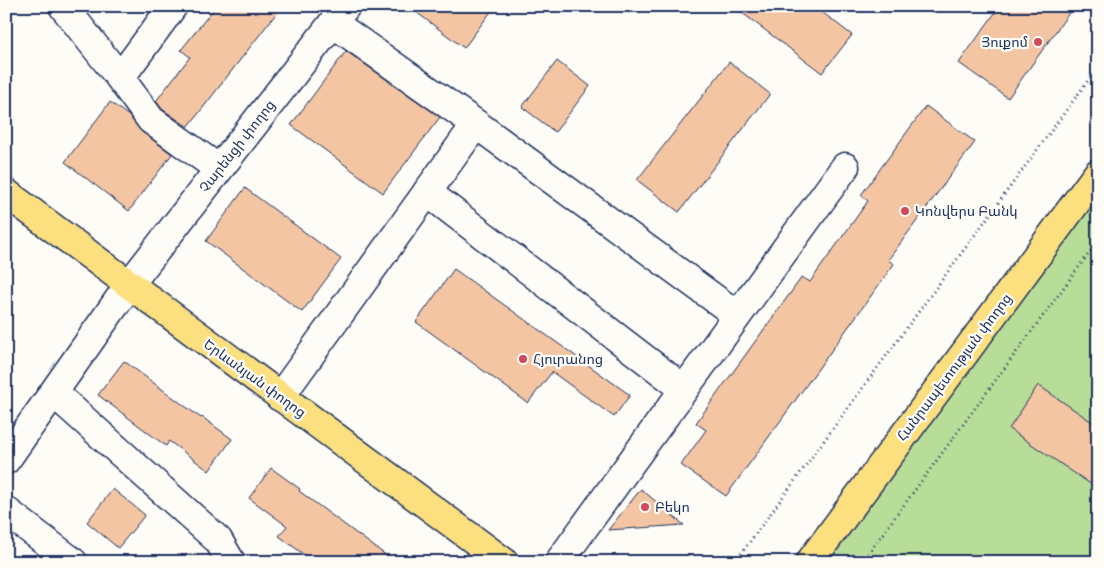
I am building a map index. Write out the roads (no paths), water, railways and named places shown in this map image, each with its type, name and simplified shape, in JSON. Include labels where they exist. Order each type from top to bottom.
[{"type":"main road","name":"Հանրապետության փողոց","points":[[810,562],[1098,172]]},
{"type":"main road","name":"Երևանյան փողոց","points":[[6,193],[504,562]]},
{"type":"street","points":[[63,6],[151,120],[219,169]]},
{"type":"street","points":[[120,78],[173,6]]},
{"type":"street","points":[[339,15],[476,124],[738,315]]},
{"type":"street","name":"Չարենցի փողոց","points":[[6,460],[129,285],[339,15]]},
{"type":"street","points":[[280,396],[476,124]]},
{"type":"street","points":[[559,562],[845,167]]},
{"type":"street","points":[[427,192],[684,389]]},
{"type":"street","points":[[54,392],[218,540],[231,562]]},
{"type":"street","points":[[6,511],[74,562]]},
{"type":"place","name":"Յուքոմ","points":[[1038,42]]},
{"type":"place","name":"Կոնվերս Բանկ","points":[[905,211]]},
{"type":"place","name":"Հյուրանոց","points":[[523,359]]},
{"type":"place","name":"Բեկո","points":[[645,507]]}]
